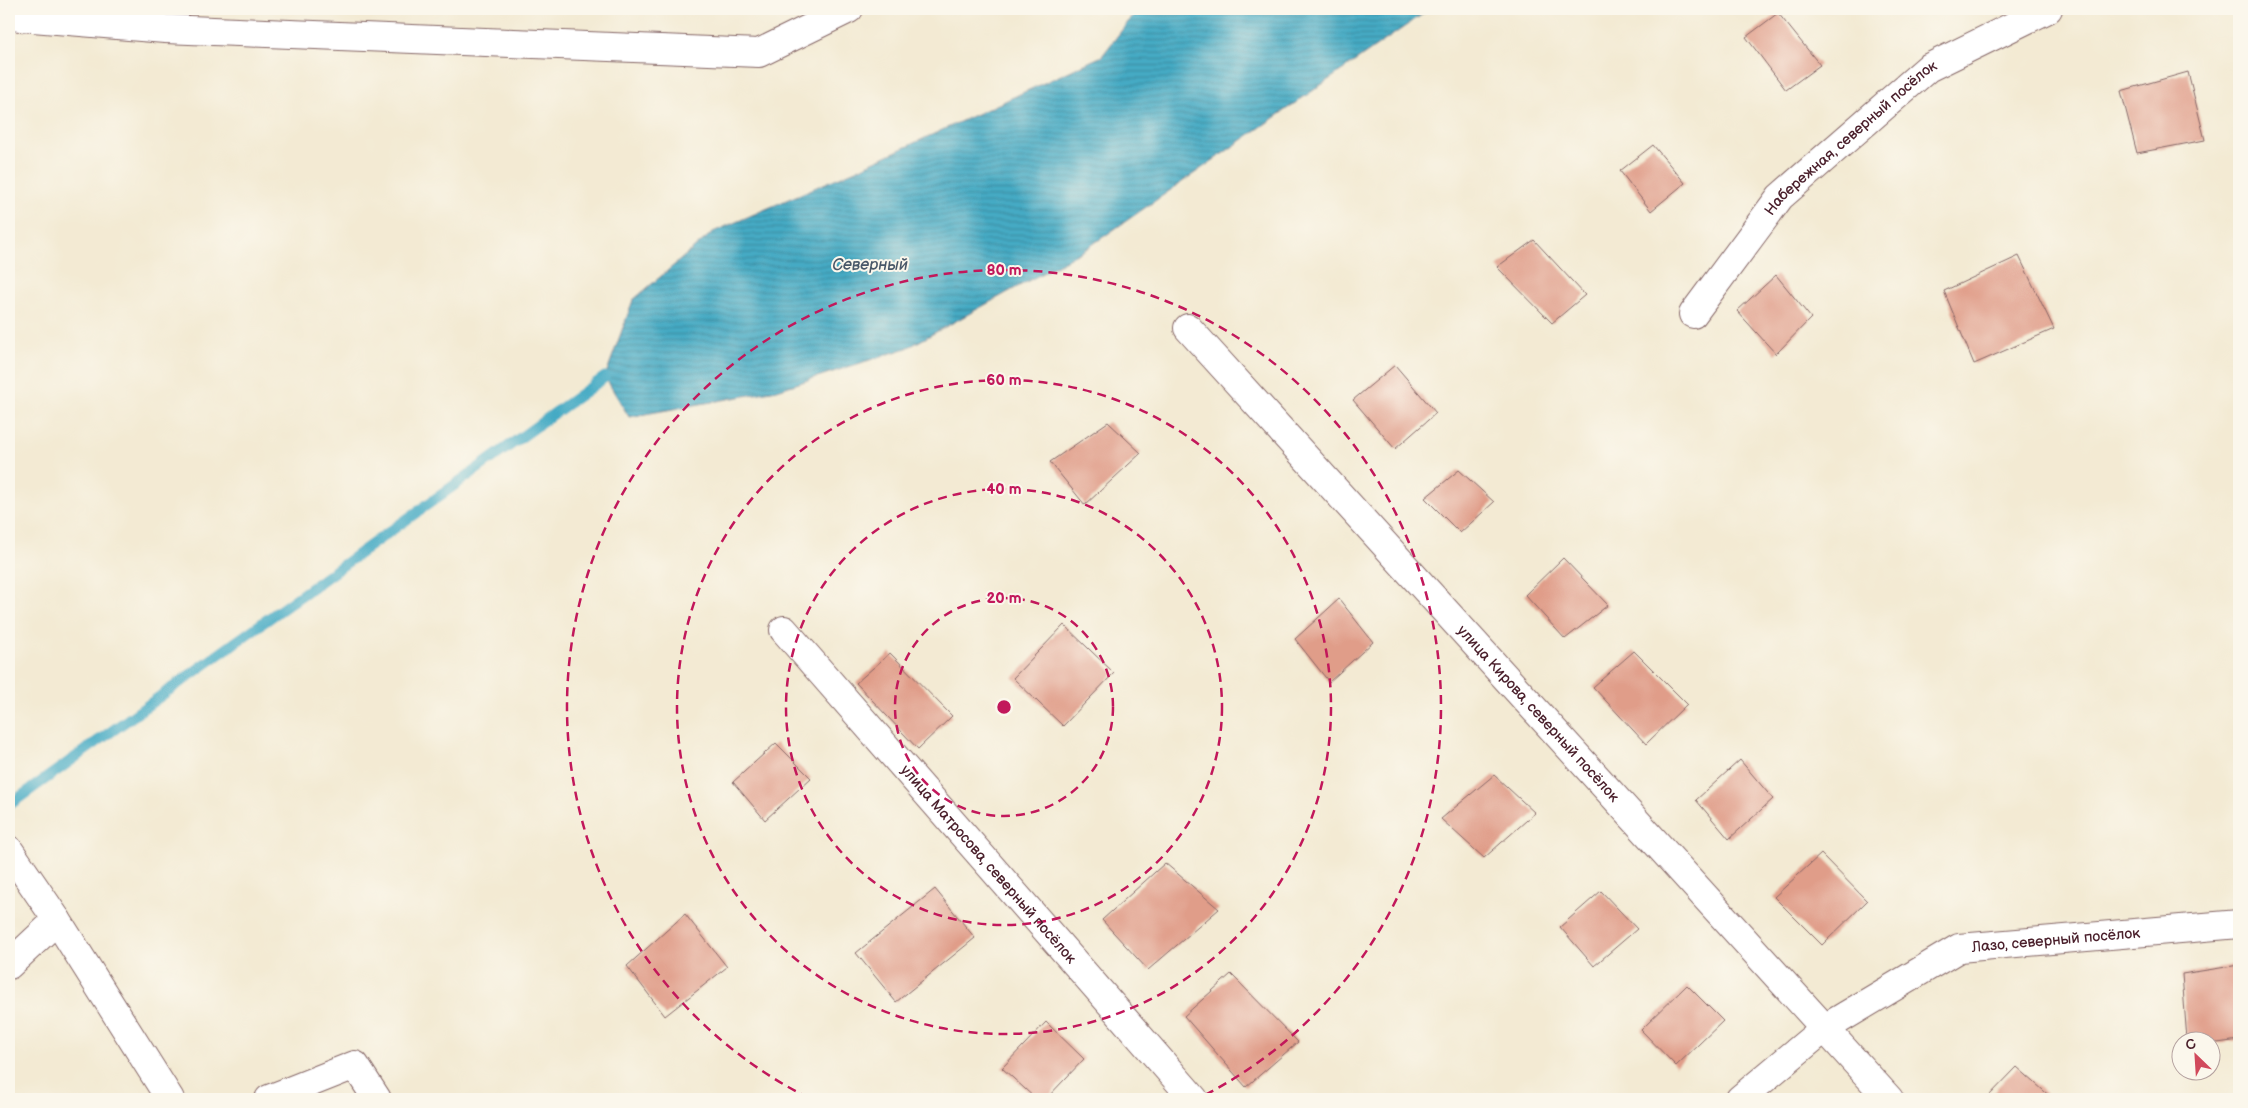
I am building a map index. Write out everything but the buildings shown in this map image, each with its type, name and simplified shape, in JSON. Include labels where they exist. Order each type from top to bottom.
[{"type":"street","points":[[9,16],[165,29],[759,53],[849,9]]},
{"type":"street","name":"Набережная, северный посёлок","points":[[1693,314],[1780,197],[1928,68],[2048,9]]},
{"type":"street","name":"улица Кирова, северный посёлок","points":[[1188,328],[1889,1099]]},
{"type":"street","name":"улица Матросова, северный посёлок","points":[[784,630],[1194,1099]]},
{"type":"street","points":[[9,850],[57,920],[170,1099]]},
{"type":"street","points":[[9,965],[57,920]]},
{"type":"street","name":"Лазо, северный посёлок","points":[[1740,1099],[1825,1028],[1959,948],[2239,924]]},
{"type":"street","points":[[269,1099],[355,1065],[377,1099]]},
{"type":"water","name":"Северный","points":[[1138,9],[1430,9],[1086,249],[907,348],[777,390],[629,417],[605,377],[633,300],[713,232],[858,169],[1102,56]]},
{"type":"waterway","points":[[9,805],[605,377]]}]
